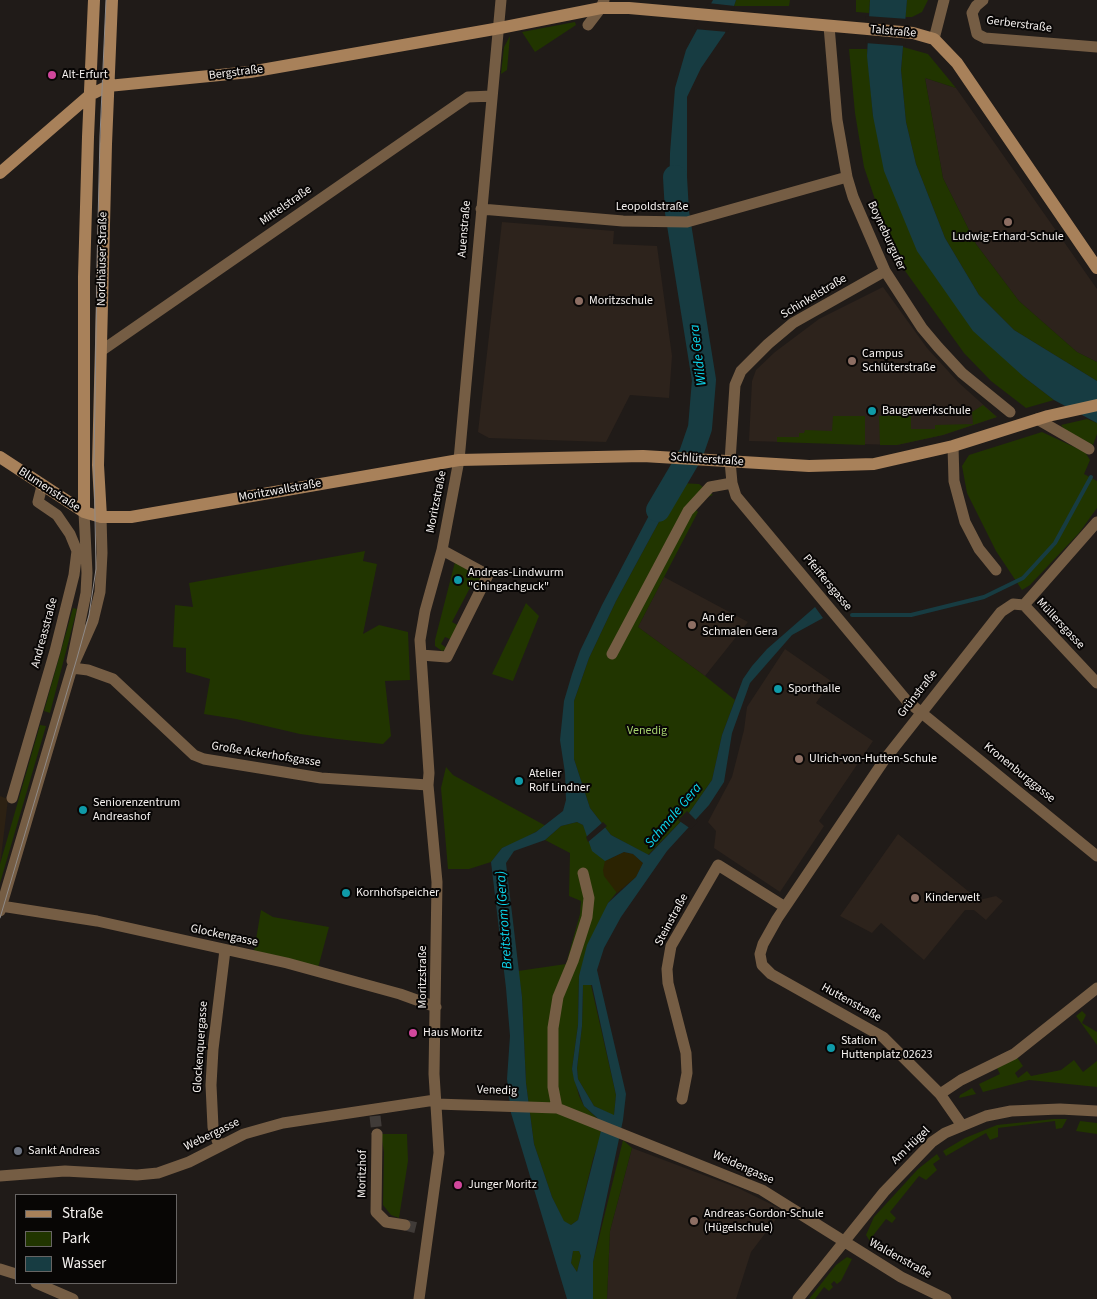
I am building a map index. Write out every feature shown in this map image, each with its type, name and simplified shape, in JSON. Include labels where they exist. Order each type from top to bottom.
[{"type":"main road","name":"Nordhäuser Straße","points":[[84,512],[84,277],[94,0]]},
{"type":"main road","name":"Nordhäuser Straße","points":[[101,517],[98,465],[112,0]]},
{"type":"main road","name":"Talstraße","points":[[500,28],[602,4],[677,13],[913,34],[934,39],[957,64],[1097,268]]},
{"type":"main road","name":"Bergstraße","points":[[0,173],[90,95],[108,86],[250,72],[500,28]]},
{"type":"main road","name":"Schlüterstraße","points":[[459,460],[664,457],[809,466],[874,464],[953,446],[1043,418],[1097,405]]},
{"type":"main road","name":"Blumenstraße","points":[[0,457],[84,512],[101,517]]},
{"type":"main road","name":"Moritzwallstraße","points":[[101,517],[131,517],[459,460]]},
{"type":"street","name":"Auenstraße","points":[[459,460],[481,209],[500,28],[501,0]]},
{"type":"street","points":[[934,39],[944,0]]},
{"type":"street","name":"Gerberstraße","points":[[976,2],[972,13],[973,24],[977,34],[985,38],[1097,47]]},
{"type":"street","points":[[588,25],[602,4]]},
{"type":"street","name":"Boyneburgufer","points":[[829,26],[837,120],[847,178],[852,197],[885,271],[922,328],[938,347],[962,373],[1010,412]]},
{"type":"street","name":"Mittelstraße","points":[[101,351],[468,97],[492,96]]},
{"type":"street","name":"Leopoldstraße","points":[[481,209],[663,223],[687,222],[847,178]]},
{"type":"street","name":"Schinkelstraße","points":[[730,462],[735,385],[741,371],[768,344],[793,323],[885,271]]},
{"type":"street","points":[[1043,418],[1089,449]]},
{"type":"street","points":[[953,446],[954,481],[965,522],[979,548],[996,570]]},
{"type":"street","name":"Moritzstraße","points":[[419,1299],[417,1228],[439,1153],[435,1102],[437,882],[428,784],[429,773],[421,655],[425,612],[442,550],[459,460]]},
{"type":"street","name":"Pfeiffersgasse","points":[[730,462],[732,483],[736,496],[907,700],[921,713]]},
{"type":"street","name":"Schlüterstraße","points":[[612,654],[688,511],[710,487],[732,483]]},
{"type":"street","name":"Andreasstraße","points":[[12,798],[55,651],[74,575],[76,559],[76,551],[70,534],[57,515],[38,502],[42,486]]},
{"type":"street","points":[[1,908],[72,668],[88,573],[84,512]]},
{"type":"street","points":[[72,668],[86,640],[100,592],[101,517]]},
{"type":"street","points":[[1024,605],[1097,522]]},
{"type":"street","name":"Moritzstraße","points":[[421,655],[447,657],[488,575],[442,550]]},
{"type":"street","name":"Grünstraße","points":[[785,907],[885,759],[1000,612],[1013,604],[1024,605]]},
{"type":"street","name":"Müllersgasse","points":[[1024,605],[1097,684]]},
{"type":"street","name":"Große Ackerhofsgasse","points":[[72,668],[88,670],[113,679],[194,755],[204,759],[321,778],[428,784]]},
{"type":"street","name":"Kronenburggasse","points":[[921,713],[1079,839],[1097,856]]},
{"type":"street","name":"Steinstraße","points":[[682,1098],[687,1073],[686,1054],[668,983],[667,969],[671,946],[718,865],[785,907]]},
{"type":"street","points":[[557,1108],[553,1087],[553,1028],[558,997],[573,961],[587,917],[589,898],[583,873]]},
{"type":"street","name":"Huttenstraße","points":[[785,907],[760,950],[759,958],[765,969],[883,1037],[940,1094],[961,1124]]},
{"type":"street","name":"Glockengasse","points":[[1,908],[97,921],[288,963],[400,994],[436,1007]]},
{"type":"street","name":"Glockenquergasse","points":[[219,1146],[213,1127],[211,1085],[225,950]]},
{"type":"street","points":[[940,1094],[961,1080],[1014,1054],[1097,988]]},
{"type":"street","name":"Venedig","points":[[435,1102],[509,1104],[557,1108],[625,1135]]},
{"type":"street","name":"Webergasse","points":[[0,1176],[65,1171],[137,1175],[158,1173],[190,1162],[244,1134],[283,1123],[374,1112],[435,1102]]},
{"type":"street","name":"Am Hügel","points":[[798,1299],[884,1192],[932,1142],[961,1124],[1011,1111],[1060,1109],[1097,1112]]},
{"type":"street","name":"Moritzhof","points":[[377,1134],[376,1212],[386,1222],[417,1228]]},
{"type":"street","name":"Weidengasse","points":[[625,1135],[762,1190],[844,1240]]},
{"type":"street","name":"Waldenstraße","points":[[844,1240],[860,1253],[901,1277],[946,1299]]},
{"type":"street","points":[[0,1269],[15,1274]]},
{"type":"street","points":[[38,1284],[73,1299]]},
{"type":"shaded area","name":"Ludwig-Erhard-Schule","points":[[925,78],[956,88],[1097,289],[1097,362],[1077,352],[1019,301],[976,244],[943,178]]},
{"type":"shaded area","name":"Moritzschule","points":[[502,222],[614,231],[613,244],[657,246],[672,356],[669,398],[630,395],[606,442],[489,438],[478,432]]},
{"type":"shaded area","name":"Campus Schlüterstraße","points":[[883,287],[927,348],[959,383],[997,417],[943,435],[897,445],[749,441],[752,381],[756,370],[775,352],[819,319]]},
{"type":"shaded area","name":"An der Schmalen Gera","points":[[664,577],[748,622],[705,676],[638,627]]},
{"type":"shaded area","name":"Ulrich-von-Hutten-Schule","points":[[785,649],[831,681],[816,703],[873,741],[819,821],[824,826],[780,892],[714,848],[716,831],[708,822],[732,777],[744,730],[747,707]]},
{"type":"shaded area","points":[[0,796],[8,799],[0,866]]},
{"type":"shaded area","name":"Kinderwelt","points":[[898,834],[979,900],[996,896],[1003,901],[986,920],[974,910],[965,910],[924,960],[881,923],[872,933],[840,916]]},
{"type":"shaded area","name":"Andreas-Gordon-Schule (Hügelschule)","points":[[632,1148],[738,1188],[783,1210],[751,1252],[736,1299],[607,1299],[610,1231]]},
{"type":"green space","points":[[736,0],[790,0],[789,6],[734,6]]},
{"type":"green space","points":[[856,0],[870,0],[869,13],[856,12]]},
{"type":"green space","points":[[907,0],[928,0],[922,12],[912,17],[905,17]]},
{"type":"green space","points":[[575,22],[576,25],[535,52],[522,32]]},
{"type":"green space","points":[[510,36],[507,70],[501,74],[504,47]]},
{"type":"green space","points":[[903,47],[928,54],[956,88],[925,78],[943,178],[976,244],[1019,301],[1077,352],[1097,362],[1097,381],[1014,330],[979,295],[945,238],[916,164],[906,122],[901,70]]},
{"type":"green space","points":[[849,49],[867,49],[873,116],[1024,377],[1054,400],[1026,408],[991,381],[964,353],[903,268],[882,220],[864,167],[855,113]]},
{"type":"green space","points":[[983,405],[997,417],[943,435],[897,445],[880,445],[879,416],[911,415],[911,429],[935,429],[935,425],[973,424],[972,412]]},
{"type":"green space","points":[[833,416],[865,416],[865,445],[777,442],[777,437],[799,437],[799,433],[804,433],[805,430],[832,431]]},
{"type":"green space","points":[[1087,419],[1097,423],[1097,434],[1093,445],[1065,430],[1061,425]]},
{"type":"green space","points":[[1042,432],[1085,452],[1090,460],[1084,474],[1097,481],[1097,508],[1079,533],[1030,585],[1022,590],[996,551],[967,493],[962,466],[969,455]]},
{"type":"green space","name":"Venedig","points":[[680,483],[699,484],[713,495],[708,497],[696,510],[698,512],[638,627],[735,700],[722,735],[712,780],[689,813],[648,855],[611,835],[590,808],[574,759],[574,701],[589,658],[616,601]]},
{"type":"green space","points":[[365,551],[363,561],[377,564],[363,634],[379,625],[408,632],[410,680],[385,681],[391,736],[383,744],[337,739],[300,734],[236,719],[204,714],[210,679],[186,672],[186,648],[173,647],[175,605],[193,607],[189,583]]},
{"type":"green space","points":[[455,562],[482,578],[479,587],[472,584],[452,622],[459,626],[452,640],[445,637],[441,644],[448,649],[442,651],[435,646],[435,640]]},
{"type":"green space","points":[[526,603],[539,616],[513,681],[492,674]]},
{"type":"green space","points":[[73,608],[77,609],[50,713],[44,711]]},
{"type":"green space","points":[[40,725],[46,726],[0,883],[0,864]]},
{"type":"green space","points":[[446,767],[453,775],[546,826],[518,842],[502,848],[491,862],[469,869],[448,869],[441,788]]},
{"type":"green space","points":[[577,822],[583,825],[590,840],[614,859],[617,892],[608,903],[579,976],[578,1025],[572,1069],[579,1096],[584,1106],[601,1122],[598,1130],[602,1132],[593,1159],[578,1220],[571,1225],[564,1222],[552,1197],[534,1144],[526,1083],[522,997],[518,971],[566,964],[580,914],[581,901],[569,896],[570,853],[545,840],[561,826]]},
{"type":"green space","points":[[261,910],[273,917],[329,927],[318,968],[254,951]]},
{"type":"green space","points":[[583,985],[591,985],[616,1095],[614,1116],[594,1106],[578,1079],[577,1068],[582,1026]]},
{"type":"green space","points":[[1082,1011],[1086,1015],[1082,1023],[1097,1032],[1097,1045],[1076,1016]]},
{"type":"green space","points":[[1016,1056],[1023,1066],[1015,1073],[1018,1078],[1027,1071],[1031,1076],[1061,1070],[1074,1060],[1083,1072],[1097,1061],[1097,1087],[1029,1080],[983,1092],[979,1084],[1000,1074],[996,1066]]},
{"type":"green space","points":[[972,1088],[976,1094],[959,1098],[960,1095]]},
{"type":"green space","points":[[1067,1119],[1062,1128],[1056,1129],[1055,1121],[998,1128],[998,1137],[990,1140],[986,1133],[946,1156],[943,1151],[965,1138],[997,1125]]},
{"type":"green space","points":[[1080,1121],[1097,1123],[1097,1134],[1076,1131]]},
{"type":"green space","points":[[381,1134],[407,1134],[408,1161],[399,1218],[391,1215],[383,1205],[384,1152]]},
{"type":"green space","points":[[623,1140],[632,1148],[610,1231],[607,1299],[593,1299],[593,1262]]},
{"type":"green space","points":[[937,1154],[940,1159],[933,1164],[937,1170],[926,1180],[919,1176],[890,1212],[896,1218],[892,1223],[886,1219],[872,1237],[878,1242],[873,1246],[866,1235],[874,1217],[918,1169]]},
{"type":"green space","points":[[573,1251],[579,1251],[581,1256],[577,1272],[571,1263]]},
{"type":"green space","points":[[847,1257],[852,1259],[841,1281],[837,1284],[834,1281],[831,1284],[833,1287],[829,1291],[824,1287],[815,1299],[809,1299],[836,1265]]},
{"type":"sand","points":[[624,852],[633,854],[643,863],[636,877],[617,893],[604,876],[603,870],[605,861]]},
{"type":"water","points":[[713,0],[736,0],[725,33],[701,68],[687,97],[687,207],[669,210],[670,153],[675,88],[686,50]]},
{"type":"water","points":[[870,0],[907,0],[901,70],[906,122],[916,164],[945,238],[979,295],[1014,330],[1097,381],[1097,423],[1054,400],[1024,377],[973,331],[917,251],[884,171],[873,116],[867,56]]},
{"type":"water","name":"Breitstrom (Gera)","points":[[666,483],[680,483],[616,601],[589,658],[574,701],[574,759],[590,808],[611,835],[649,855],[689,813],[712,780],[722,735],[743,679],[752,666],[767,649],[815,607],[823,618],[792,635],[750,683],[732,733],[724,782],[709,805],[667,851],[621,917],[604,948],[597,970],[626,1094],[623,1120],[593,1262],[593,1299],[567,1299],[511,1113],[507,1079],[510,1036],[491,862],[502,848],[536,832],[563,811],[566,800],[565,773],[560,740],[564,701],[580,651]],"holes":[[[577,822],[583,825],[592,851],[605,861],[624,852],[633,854],[643,863],[636,877],[608,903],[587,945],[579,976],[578,1025],[572,1069],[584,1106],[603,1123],[578,1220],[571,1225],[564,1221],[552,1197],[534,1144],[526,1083],[522,997],[506,863],[514,851],[545,840],[561,826]],[[583,985],[592,985],[616,1095],[614,1115],[594,1106],[578,1079],[577,1068],[582,1026]],[[573,1251],[579,1251],[581,1256],[577,1272],[571,1263]]]},
{"type":"pier","points":[[708,3],[735,6],[728,32],[694,29]]},
{"type":"pier","points":[[866,16],[908,19],[905,46],[865,43]]},
{"type":"pier","points":[[687,811],[698,822],[691,829],[678,820]]},
{"type":"pier","points":[[603,822],[607,826],[588,842],[586,837]]},
{"type":"waterway","name":"Wilde Gera","points":[[658,510],[691,454],[700,428],[704,380],[677,212],[675,177]]},
{"type":"waterway","name":"Schmale Gera","points":[[852,615],[911,615],[984,597],[1023,578],[1055,543],[1091,477]]},
{"type":"tunnel","points":[[375,1116],[377,1134]]},
{"type":"tunnel","points":[[405,1225],[417,1228]]},
{"type":"tram line","points":[[0,918],[89,615],[96,569],[94,465],[97,265],[106,0]]},
{"type":"place","name":"Alt-Erfurt","points":[[52,75]]},
{"type":"place","name":"Ludwig-Erhard-Schule","points":[[1008,222]]},
{"type":"place","name":"Moritzschule","points":[[579,301]]},
{"type":"place","name":"Campus Schlüterstraße","points":[[852,361]]},
{"type":"place","name":"Baugewerkschule","points":[[872,411]]},
{"type":"place","name":"Andreas-Lindwurm \"Chingachguck\"","points":[[458,580]]},
{"type":"place","name":"An der Schmalen Gera","points":[[692,625]]},
{"type":"place","name":"Sporthalle","points":[[778,689]]},
{"type":"place","name":"Ulrich-von-Hutten-Schule","points":[[799,759]]},
{"type":"place","name":"Atelier Rolf Lindner","points":[[519,781]]},
{"type":"place","name":"Seniorenzentrum Andreashof","points":[[83,810]]},
{"type":"place","name":"Kornhofspeicher","points":[[346,893]]},
{"type":"place","name":"Kinderwelt","points":[[915,898]]},
{"type":"place","name":"Haus Moritz","points":[[413,1033]]},
{"type":"place","name":"Station Huttenplatz 02623","points":[[831,1048]]},
{"type":"place","name":"Sankt Andreas","points":[[18,1151]]},
{"type":"place","name":"Junger Moritz","points":[[458,1185]]},
{"type":"place","name":"Andreas-Gordon-Schule (Hügelschule)","points":[[694,1221]]}]
